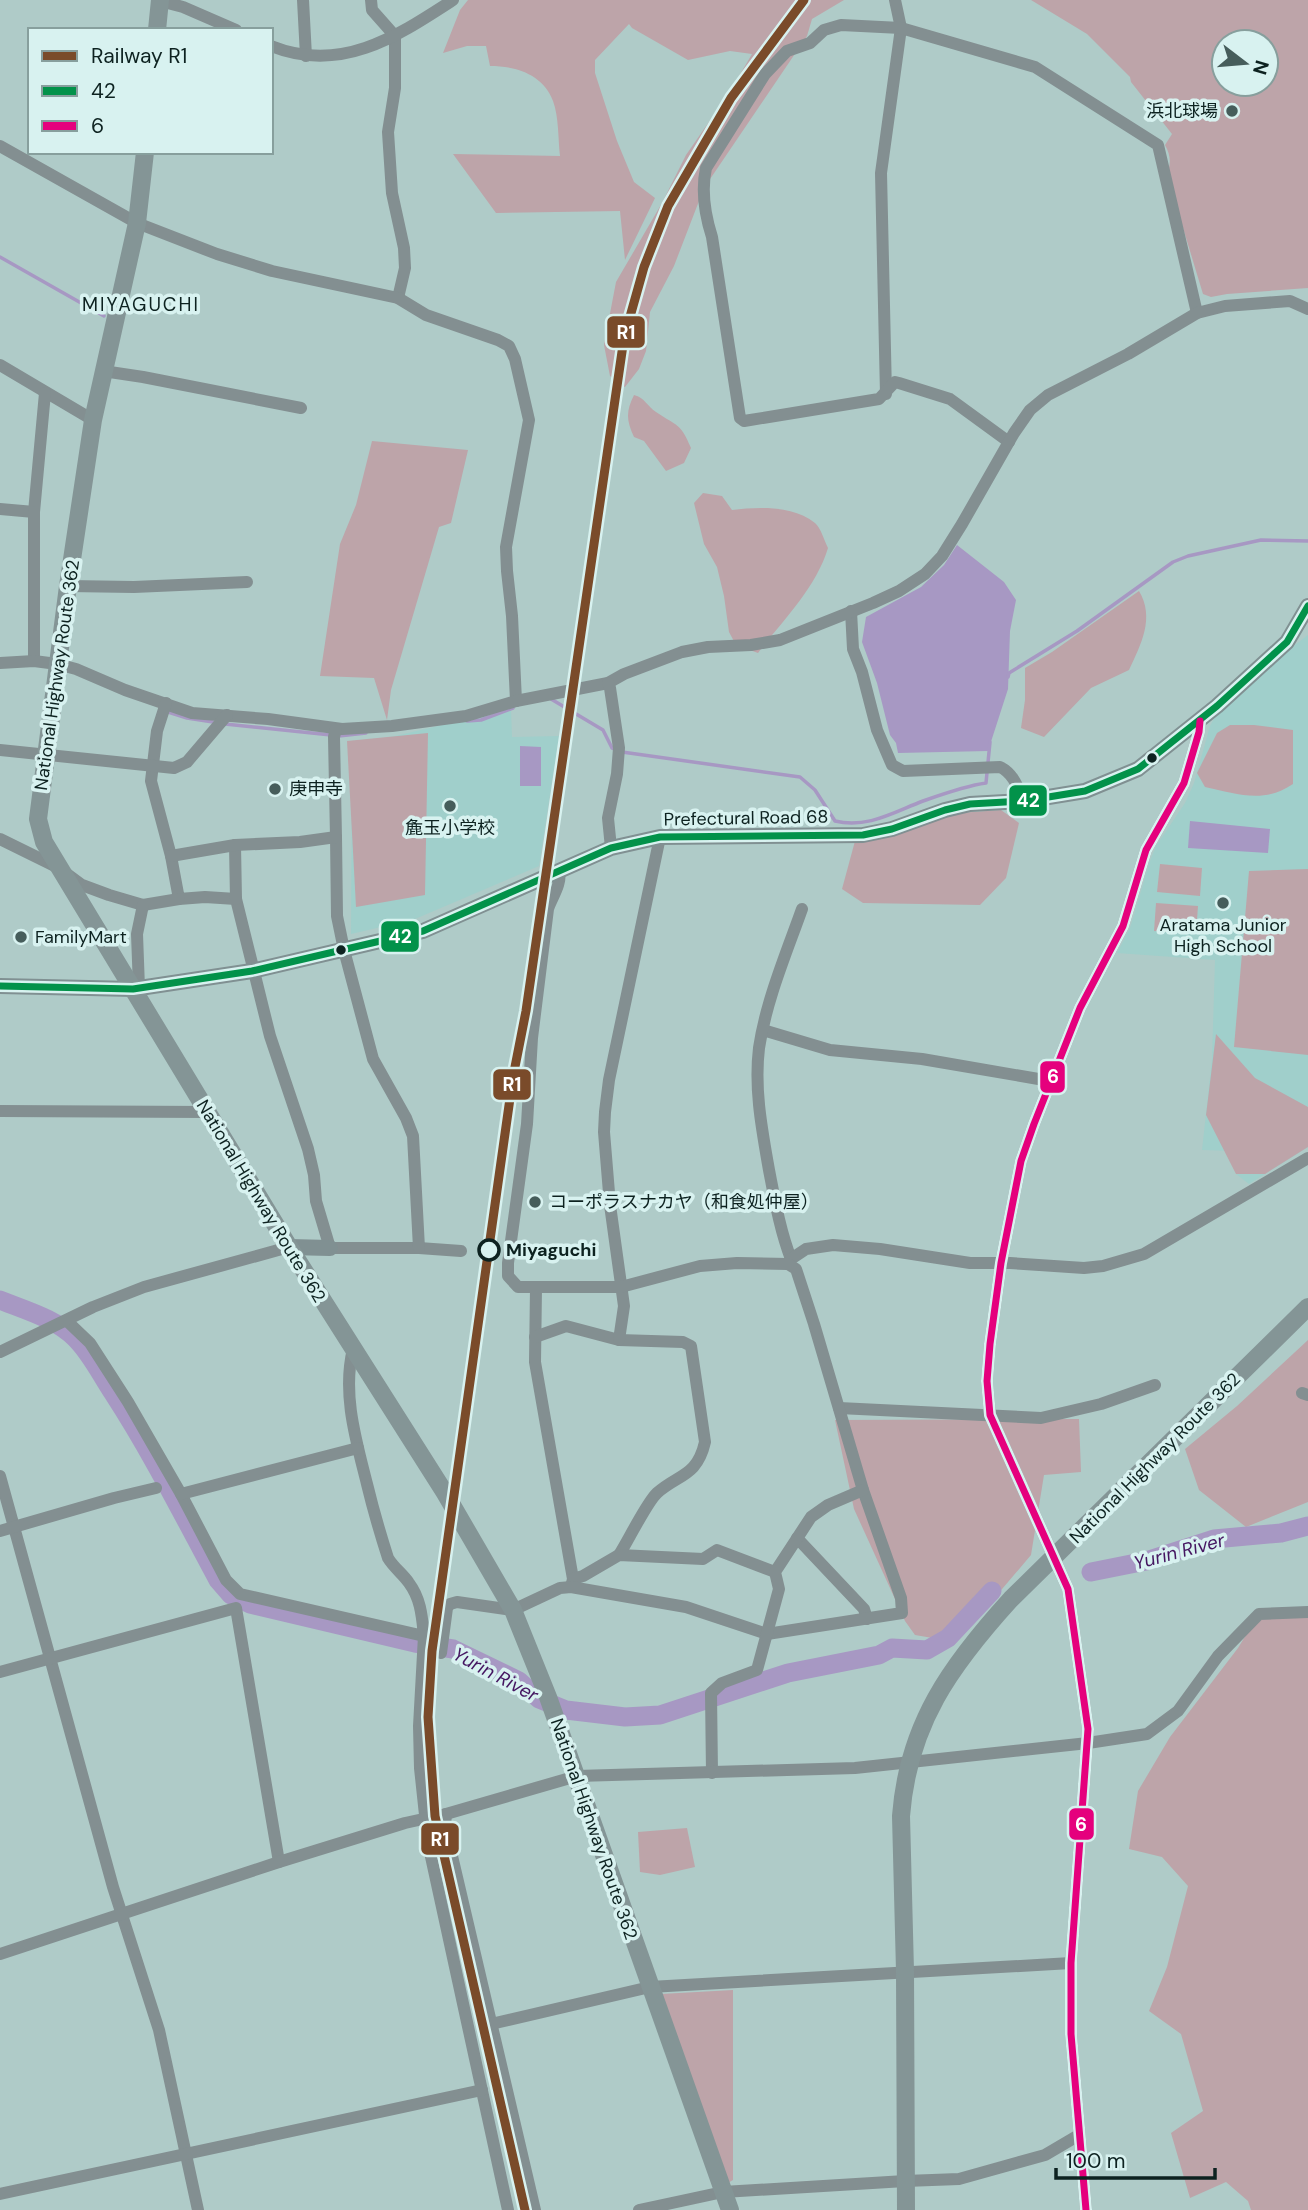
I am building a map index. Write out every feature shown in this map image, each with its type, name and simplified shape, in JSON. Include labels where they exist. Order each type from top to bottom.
[{"type":"highway","points":[[157,28],[160,0]]},
{"type":"highway","name":"National Highway Route 362","points":[[145,154],[137,223],[93,421],[68,586],[38,819],[44,842],[136,989],[289,1247],[462,1521],[513,1610],[577,1776],[730,2210]]},
{"type":"highway","name":"National Highway Route 362","points":[[906,2210],[901,1816],[903,1791],[910,1762],[931,1705],[974,1639],[1308,1307]]},
{"type":"main road","name":"Prefectural Road 68","points":[[0,985],[136,989],[252,971],[423,931],[611,848],[660,837],[863,835],[892,830],[945,810],[970,804],[1024,801],[1085,791],[1138,769],[1200,720],[1301,629],[1308,606]]},
{"type":"main road","points":[[289,1247],[330,1248]]},
{"type":"street","points":[[160,0],[183,6],[232,28]]},
{"type":"street","points":[[303,0],[306,56]]},
{"type":"street","points":[[371,0],[372,10],[395,36],[396,88],[388,132],[392,193],[404,248],[404,268],[398,298]]},
{"type":"street","points":[[273,47],[306,56],[348,53],[377,45],[395,36],[453,0]]},
{"type":"street","points":[[886,394],[881,173],[901,28],[895,0]]},
{"type":"street","points":[[1009,442],[950,399],[895,382],[879,399],[744,421],[740,418],[712,237],[706,219],[703,180],[706,168],[765,74],[787,51],[810,43],[824,30],[841,25],[901,28],[1035,67],[1158,145],[1197,313]]},
{"type":"street","points":[[0,146],[137,223],[272,271],[398,298],[426,316],[509,346],[515,359],[529,420],[506,547],[516,701]]},
{"type":"street","points":[[0,663],[34,660],[57,664],[192,713],[227,715],[335,732],[466,716],[516,701],[608,683],[624,674],[682,652],[780,640],[899,591],[925,574],[942,556],[1030,410],[1048,395],[1128,354],[1197,313],[1225,306],[1290,301],[1308,309]]},
{"type":"street","points":[[0,365],[93,421]]},
{"type":"street","points":[[103,371],[301,408]]},
{"type":"street","points":[[34,660],[34,512],[45,393]]},
{"type":"street","points":[[0,509],[34,512]]},
{"type":"street","points":[[68,586],[134,587],[247,582]]},
{"type":"street","points":[[851,611],[853,649],[877,730],[892,765],[903,771],[1000,767],[1014,780],[1024,801]]},
{"type":"street","points":[[608,683],[618,753],[617,774],[608,818],[611,848]]},
{"type":"street","points":[[166,703],[157,732],[152,780],[179,899]]},
{"type":"street","points":[[0,750],[174,768],[187,762],[227,715]]},
{"type":"street","points":[[1086,2210],[1071,2034],[1071,1963],[1088,1729],[1068,1588],[990,1415],[987,1371],[1001,1263],[1021,1161],[1050,1081],[1091,983],[1122,926],[1146,850],[1184,783],[1200,720]]},
{"type":"street","points":[[335,732],[337,916],[373,1059],[413,1136],[419,1248]]},
{"type":"street","points":[[171,856],[235,845],[300,842],[336,837]]},
{"type":"street","points":[[619,1339],[624,1306],[610,1205],[604,1112],[660,837]]},
{"type":"street","points":[[0,839],[59,868],[82,885],[143,905],[205,897],[236,899]]},
{"type":"street","points":[[235,845],[236,899],[252,971],[270,1036],[308,1149],[316,1201],[330,1248],[460,1251]]},
{"type":"street","points":[[559,871],[559,883],[548,909],[532,1038],[527,1124],[508,1263],[508,1276],[517,1287],[621,1287],[700,1266],[790,1261],[806,1250],[833,1245],[880,1249],[970,1263],[1084,1268],[1103,1266],[1144,1254],[1308,1157]]},
{"type":"street","points":[[136,989],[137,934],[143,905]]},
{"type":"street","points":[[572,1583],[686,1607],[767,1634],[902,1613],[901,1598],[863,1490],[796,1269],[790,1261],[780,1232],[761,1124],[757,1074],[763,1030],[783,961],[802,909]]},
{"type":"street","points":[[763,1030],[830,1050],[930,1060],[1050,1081]]},
{"type":"street","points":[[0,1111],[207,1112]]},
{"type":"street","points":[[0,1352],[93,1307],[144,1287],[289,1247]]},
{"type":"street","points":[[536,1288],[535,1362],[572,1583]]},
{"type":"street","points":[[63,1323],[90,1343],[128,1402],[181,1494],[237,1602],[279,1862]]},
{"type":"street","points":[[442,1647],[447,1608],[450,1604],[457,1602],[513,1610],[572,1583],[619,1555],[656,1493],[688,1474],[703,1452],[705,1442],[691,1346],[683,1342],[619,1339],[566,1326],[535,1337]]},
{"type":"street","points":[[353,1349],[350,1363],[351,1421],[358,1448],[388,1558],[395,1570],[408,1580],[421,1607],[424,1636],[419,1726],[435,1817],[428,1843],[508,2210]]},
{"type":"street","points":[[839,1408],[904,1409],[927,1413],[1031,1418],[1052,1416],[1101,1404],[1155,1385]]},
{"type":"street","points":[[181,1494],[358,1448]]},
{"type":"street","points":[[0,1476],[122,1914],[159,2030],[198,2210]]},
{"type":"street","points":[[0,1531],[156,1488]]},
{"type":"street","points":[[712,1773],[711,1693],[722,1683],[757,1670],[779,1589],[775,1572],[811,1517],[828,1505],[863,1490]]},
{"type":"street","points":[[797,1538],[864,1609],[867,1619]]},
{"type":"street","points":[[619,1555],[703,1559],[717,1550],[775,1572]]},
{"type":"street","points":[[0,1672],[237,1602],[424,1636]]},
{"type":"street","points":[[0,1954],[279,1862],[577,1776],[855,1768],[1088,1743],[1147,1734],[1178,1711],[1218,1656],[1259,1614],[1308,1612]]},
{"type":"street","points":[[435,1817],[445,1826],[535,2210]]},
{"type":"street","points":[[491,2024],[650,1987],[1071,1963]]},
{"type":"street","points":[[0,2194],[482,2090]]},
{"type":"street","points":[[639,2210],[723,2192],[960,2179],[1045,2155],[1079,2135]]},
{"type":"shaded area","points":[[468,0],[844,0],[812,19],[807,36],[704,188],[674,266],[650,312],[646,351],[639,369],[625,387],[610,376],[604,345],[616,282],[662,203],[686,155],[752,54],[730,51],[688,60],[629,24],[595,60],[595,73],[617,141],[634,182],[655,198],[625,260],[620,211],[496,213],[453,154],[560,156],[555,107],[542,84],[527,73],[490,66],[486,46],[467,46],[443,53],[460,10]]},
{"type":"shaded area","name":"浜北球場","points":[[1031,0],[1308,0],[1308,288],[1211,297],[1203,294],[1167,175],[1170,160],[1165,145],[1172,134],[1131,82],[1130,77],[1087,34]]},
{"type":"shaded area","points":[[634,395],[681,429],[691,448],[684,463],[666,471],[644,441],[634,437],[628,416]]},
{"type":"shaded area","points":[[372,441],[468,450],[451,523],[439,527],[391,690],[387,720],[374,678],[320,676],[340,544],[356,505]]},
{"type":"shaded area","points":[[703,493],[722,496],[732,510],[786,510],[806,517],[817,525],[828,548],[816,577],[758,653],[736,645],[729,632],[717,567],[704,544],[694,503]]},
{"type":"shaded area","points":[[957,545],[1004,582],[1016,600],[1010,631],[1008,689],[988,751],[898,753],[862,642],[866,617],[921,587],[944,565]]},
{"type":"shaded area","points":[[1139,591],[1144,601],[1146,621],[1142,641],[1129,670],[1091,688],[1044,737],[1021,728],[1025,700],[1025,668]]},
{"type":"shaded area","name":"Aratama Junior High School","points":[[1308,635],[1308,1147],[1249,1184],[1236,1174],[1237,1158],[1232,1151],[1202,1150],[1212,1059],[1215,960],[1117,953],[1130,928],[1156,846],[1185,803],[1194,783],[1210,726],[1216,715],[1275,660]]},
{"type":"shaded area","name":"麁玉小学校","points":[[511,709],[512,737],[559,736],[539,866],[415,919],[351,934],[352,746]]},
{"type":"shaded area","points":[[1230,725],[1293,730],[1293,784],[1261,796],[1205,787],[1197,773],[1217,733]]},
{"type":"shaded area","points":[[428,733],[425,895],[356,907],[347,741]]},
{"type":"shaded area","points":[[520,746],[541,747],[541,786],[520,786]]},
{"type":"shaded area","points":[[1001,810],[1019,823],[1006,878],[980,905],[863,903],[842,889],[855,841],[930,815]]},
{"type":"shaded area","points":[[1190,821],[1270,829],[1268,853],[1188,848]]},
{"type":"shaded area","points":[[1160,864],[1202,868],[1200,896],[1157,892]]},
{"type":"shaded area","points":[[1308,869],[1308,1055],[1234,1047],[1249,871]]},
{"type":"shaded area","points":[[1156,903],[1198,906],[1196,934],[1154,931]]},
{"type":"shaded area","points":[[1216,1034],[1255,1078],[1308,1107],[1308,1147],[1265,1174],[1236,1174],[1206,1115]]},
{"type":"shaded area","points":[[1308,1340],[1308,1502],[1246,1527],[1199,1490],[1185,1449],[1237,1406]]},
{"type":"shaded area","points":[[1079,1419],[1081,1472],[1044,1475],[1031,1555],[991,1602],[950,1641],[915,1635],[905,1621],[854,1509],[835,1420]]},
{"type":"shaded area","points":[[1259,1614],[1308,1616],[1308,2210],[1251,2210],[1248,2201],[1226,2182],[1190,2198],[1171,2133],[1203,2111],[1181,2034],[1149,2011],[1167,1967],[1188,1886],[1162,1857],[1129,1849],[1138,1791],[1170,1737],[1238,1648]]},
{"type":"shaded area","points":[[687,1828],[695,1867],[660,1875],[640,1872],[638,1832]]},
{"type":"shaded area","points":[[733,1990],[733,2180],[721,2187],[661,1994]]},
{"type":"waterway","points":[[0,257],[104,316]]},
{"type":"waterway","points":[[1008,677],[1009,673],[1077,631],[1173,562],[1188,556],[1261,540],[1308,541]]},
{"type":"waterway","points":[[551,699],[603,730],[615,749]]},
{"type":"waterway","points":[[467,721],[481,720],[513,708]]},
{"type":"waterway","points":[[168,712],[213,722]]},
{"type":"waterway","points":[[225,724],[331,735]]},
{"type":"waterway","points":[[339,736],[366,733]]},
{"type":"waterway","points":[[622,752],[800,777],[815,790],[835,821],[858,823],[986,783],[990,742]]},
{"type":"waterway","name":"Yurin River","points":[[0,1300],[60,1326],[86,1351],[141,1439],[218,1580],[231,1595],[250,1604],[415,1643],[453,1649],[519,1681],[539,1699],[566,1710],[625,1717],[660,1715],[788,1673],[879,1655],[892,1648],[927,1650],[948,1638],[992,1591]]},
{"type":"waterway","name":"Yurin River","points":[[1091,1572],[1146,1561],[1214,1539],[1281,1533],[1308,1526]]},
{"type":"rail line","name":"R1","points":[[525,2210],[435,1816],[428,1717],[432,1651],[513,1077],[526,1011],[624,338],[644,267],[668,206],[731,98],[804,0]]},
{"type":"transit line","name":"42","points":[[0,986],[133,989],[252,971],[423,931],[611,848],[660,837],[863,835],[892,829],[970,804],[1024,801],[1085,791],[1138,769],[1217,706],[1287,642],[1308,606]]},
{"type":"transit line","name":"6","points":[[1086,2210],[1071,2034],[1071,1963],[1088,1729],[1068,1589],[990,1415],[987,1381],[1001,1263],[1021,1161],[1080,1008],[1123,926],[1146,850],[1184,783],[1200,721]]},
{"type":"place","name":"浜北球場","points":[[1232,111]]},
{"type":"place","name":"庚申寺","points":[[275,789]]},
{"type":"place","name":"麁玉小学校","points":[[450,806]]},
{"type":"place","name":"Aratama Junior High School","points":[[1223,903]]},
{"type":"place","name":"FamilyMart","points":[[21,937]]},
{"type":"place","name":"コーポラスナカヤ（和食処仲屋）","points":[[535,1202]]},
{"type":"place","name":"Miyaguchi","points":[[489,1250]]},
{"type":"district","name":"MIYAGUCHI","points":[[141,304]]}]
